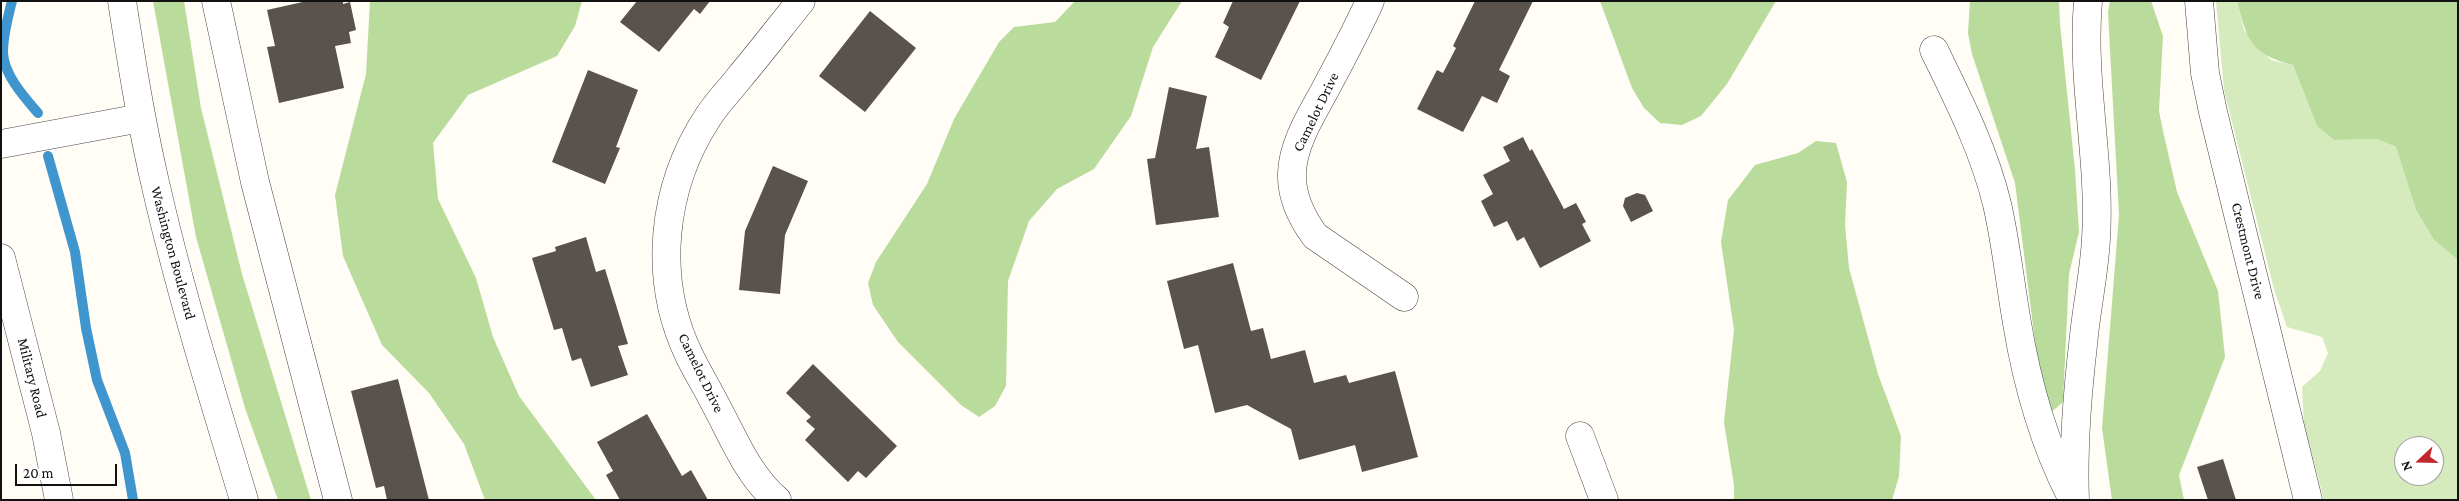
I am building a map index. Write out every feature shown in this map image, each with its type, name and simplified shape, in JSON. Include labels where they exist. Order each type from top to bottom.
[{"type":"street","name":"Washington Boulevard","points":[[122,1],[141,118],[177,272],[244,500]]},
{"type":"street","points":[[216,1],[255,182],[338,500]]},
{"type":"street","name":"Camelot Drive","points":[[777,500],[768,492],[752,470],[688,354],[669,293],[666,260],[668,222],[675,184],[689,149],[709,116],[801,1]]},
{"type":"street","name":"Camelot Drive","points":[[1370,1],[1358,28],[1305,126],[1294,156],[1293,192],[1305,222],[1315,236],[1404,297]]},
{"type":"street","points":[[2074,500],[2078,391],[2096,240],[2097,198],[2087,93],[2085,39],[2088,1]]},
{"type":"street","name":"Crestmont Drive","points":[[2199,1],[2205,73],[2213,112],[2308,500]]},
{"type":"street","points":[[1934,50],[1959,101],[1983,158],[1997,203],[2028,379],[2043,432],[2056,466],[2074,500]]},
{"type":"street","points":[[1,144],[141,118]]},
{"type":"street","name":"Military Road","points":[[1,258],[46,433],[59,500]]},
{"type":"street","points":[[1580,436],[1604,500]]},
{"type":"green space","points":[[153,1],[184,1],[201,108],[242,274],[311,500],[278,500],[245,408],[196,237]]},
{"type":"green space","points":[[370,1],[582,1],[575,26],[557,56],[468,95],[433,143],[438,199],[476,278],[493,337],[519,396],[596,500],[485,500],[464,444],[429,393],[382,345],[343,256],[335,195],[366,74]]},
{"type":"green space","points":[[1075,1],[1182,1],[1153,47],[1131,116],[1094,169],[1057,189],[1029,221],[1008,281],[1006,386],[995,406],[979,417],[961,405],[898,342],[873,305],[868,283],[876,262],[927,184],[954,119],[999,42],[1014,27],[1055,22]]},
{"type":"green space","points":[[1600,1],[1776,1],[1727,84],[1701,116],[1682,125],[1660,123],[1644,108],[1632,88]]},
{"type":"green space","points":[[1970,1],[2059,1],[2079,232],[2069,274],[2063,402],[2048,415],[2039,373],[2015,183],[1972,54],[1968,33]]},
{"type":"green space","points":[[2110,1],[2151,1],[2163,36],[2159,111],[2177,192],[2218,291],[2225,357],[2179,475],[2184,500],[2112,500],[2102,428],[2119,215],[2108,12]]},
{"type":"green space","points":[[2216,1],[2237,1],[2244,30],[2271,60],[2293,65],[2317,126],[2334,140],[2377,139],[2396,147],[2416,210],[2434,240],[2458,260],[2458,500],[2324,500],[2304,424],[2302,387],[2320,371],[2328,353],[2322,337],[2287,327],[2274,289],[2224,90]]},
{"type":"green space","points":[[2237,1],[2458,1],[2458,260],[2434,240],[2416,210],[2396,147],[2377,139],[2334,140],[2317,126],[2293,65],[2268,56],[2253,44],[2244,26]]},
{"type":"green space","points":[[1816,141],[1836,143],[1847,182],[1845,225],[1849,268],[1878,374],[1901,436],[1899,476],[1892,500],[1734,500],[1734,485],[1724,422],[1734,330],[1721,242],[1728,200],[1755,165],[1798,153]]},
{"type":"building","points":[[307,1],[343,1],[343,4],[350,2],[356,30],[349,32],[351,43],[335,46],[344,88],[279,103],[267,47],[275,46],[267,10]]},
{"type":"building","points":[[637,1],[710,1],[700,14],[694,9],[659,52],[620,22]]},
{"type":"building","points":[[1233,1],[1300,1],[1261,80],[1215,57],[1229,27],[1223,23]]},
{"type":"building","points":[[1475,1],[1533,1],[1499,70],[1510,76],[1497,103],[1482,96],[1463,132],[1417,109],[1437,70],[1443,73],[1456,48],[1453,46]]},
{"type":"building","points":[[870,11],[916,48],[865,112],[819,76]]},
{"type":"building","points":[[588,70],[638,90],[616,147],[620,148],[605,184],[552,162]]},
{"type":"building","points":[[1169,87],[1207,96],[1196,149],[1209,147],[1219,217],[1156,225],[1147,159],[1155,158]]},
{"type":"building","points":[[1523,137],[1530,151],[1532,149],[1564,209],[1576,203],[1586,222],[1582,224],[1591,241],[1540,268],[1524,237],[1517,241],[1507,221],[1494,227],[1481,201],[1493,194],[1483,175],[1510,161],[1503,147]]},
{"type":"building","points":[[773,166],[808,181],[785,235],[780,294],[739,290],[745,231]]},
{"type":"building","points":[[1637,193],[1645,195],[1653,211],[1631,222],[1623,206],[1625,198]]},
{"type":"building","points":[[586,237],[596,272],[605,269],[628,344],[618,346],[628,375],[591,387],[581,358],[572,361],[562,328],[554,330],[532,258],[556,251],[555,247]]},
{"type":"building","points":[[1233,263],[1251,331],[1263,328],[1271,359],[1305,350],[1314,383],[1346,375],[1349,383],[1395,371],[1418,457],[1362,472],[1355,445],[1299,460],[1291,429],[1247,405],[1215,413],[1198,345],[1184,349],[1167,281]]},
{"type":"building","points":[[813,364],[897,446],[866,478],[858,471],[848,482],[805,440],[815,429],[806,421],[811,417],[786,393]]},
{"type":"building","points":[[398,379],[429,500],[387,500],[384,486],[376,488],[351,391]]},
{"type":"building","points":[[647,414],[682,476],[691,470],[708,500],[620,500],[606,475],[613,471],[597,442]]},
{"type":"building","points":[[2223,459],[2236,500],[2208,500],[2197,467]]},
{"type":"waterway","points":[[12,1],[4,39],[4,60],[16,85],[38,113]]},
{"type":"waterway","points":[[48,156],[75,252],[86,328],[97,380],[125,453],[133,500]]}]
